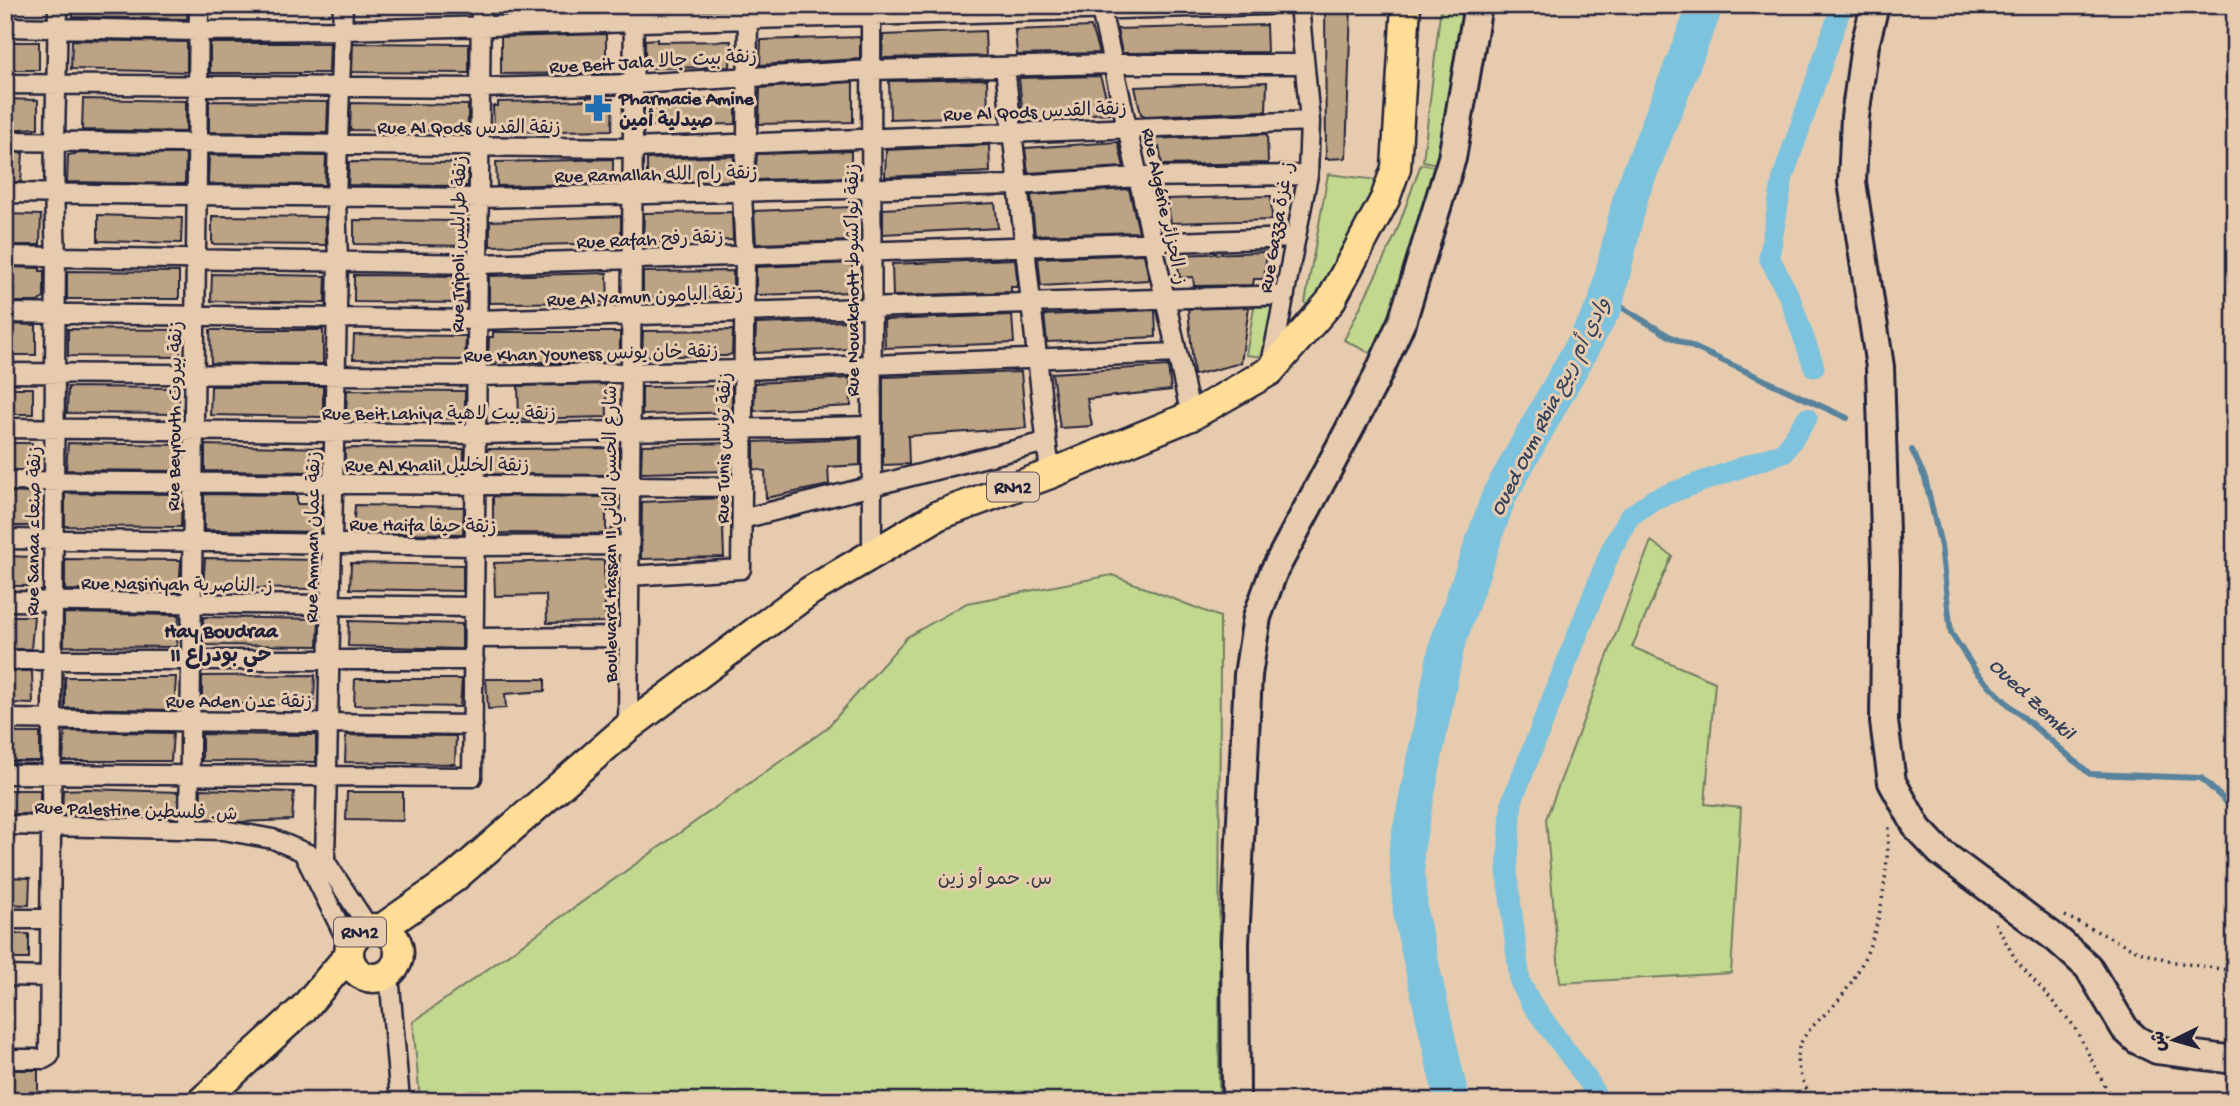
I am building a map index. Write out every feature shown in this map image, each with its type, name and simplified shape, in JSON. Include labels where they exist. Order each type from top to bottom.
[{"type":"main road","name":"RN12","points":[[214,1097],[304,1007],[372,952],[628,727],[810,591],[939,515],[1050,474],[1191,416],[1270,371],[1330,302],[1385,199],[1396,168],[1406,5]]},
{"type":"street","name":"Rue Sanaa زنقة صنعاء","points":[[5,1059],[48,1057],[56,256],[53,195],[57,142],[58,5]]},
{"type":"street","name":"Rue Beyrouth زنقة بيروت","points":[[190,828],[199,5]]},
{"type":"street","name":"Rue Amman زنقة عمان","points":[[325,860],[338,261],[336,198],[340,146],[343,5]]},
{"type":"street","name":"Rue Tripoli زنقة طرابلس","points":[[327,776],[472,777],[481,5]]},
{"type":"street","points":[[5,27],[198,31],[343,30],[481,25],[634,13],[1267,5]]},
{"type":"street","name":"Rue Gazza ز. غزة","points":[[1270,371],[1308,175],[1310,121],[1299,5]]},
{"type":"street","points":[[1236,1101],[1234,943],[1248,675],[1257,617],[1273,573],[1374,383],[1403,319],[1452,158],[1478,5]]},
{"type":"street","points":[[1875,5],[1865,46],[1851,154],[1855,215],[1880,367],[1886,567],[1884,722],[1892,782],[1918,829],[1940,852],[2058,940],[2088,967],[2125,1029],[2137,1040],[2157,1050],[2235,1060]]},
{"type":"street","name":"Rue Algérie ز. الجزائر","points":[[1101,8],[1191,416]]},
{"type":"street","name":"Rue Nouakchott زنقة نواكشوط","points":[[871,10],[872,555]]},
{"type":"street","name":"Boulevard Hassan II شارع الحسن الثاني","points":[[628,727],[634,13]]},
{"type":"street","name":"Rue Tunis زنقة تونس","points":[[629,576],[741,569],[745,256],[742,193],[747,142],[748,13]]},
{"type":"street","name":"Rue Beit Jala زنقة بيت جالا","points":[[5,84],[480,88],[634,84],[871,70],[1113,64],[1303,64]]},
{"type":"street","points":[[1005,67],[1050,474]]},
{"type":"street","name":"Rue Al Qods زنقة القدس","points":[[5,141],[633,148],[1310,121]]},
{"type":"street","name":"Rue Ramallah زنقة رام الله","points":[[5,193],[480,198],[1017,185],[1138,177],[1308,175]]},
{"type":"street","name":"Rue Rafah زنقة رفح","points":[[5,256],[478,264],[1296,238]]},
{"type":"street","name":"Rue Al Yamun زنقة اليامون","points":[[5,313],[477,320],[744,314],[1031,300],[1285,295]]},
{"type":"street","name":"Rue Khan Youness زنقة خان يونس","points":[[5,373],[477,376],[744,370],[1177,353]]},
{"type":"street","name":"Rue Beit Lahiya زنقة بيت لاهية","points":[[5,428],[476,434],[631,433],[872,426]]},
{"type":"street","points":[[742,519],[1046,442]]},
{"type":"street","name":"Rue Al Khalil زنقة الخليل","points":[[5,481],[742,488]]},
{"type":"street","name":"Rue Haifa زنقة حيفا","points":[[5,539],[475,546],[629,545]]},
{"type":"street","name":"Rue Nasiriyah ز. الناصرية","points":[[5,601],[474,607]]},
{"type":"street","points":[[474,638],[629,637]]},
{"type":"street","points":[[5,660],[474,660]]},
{"type":"street","name":"Rue Aden زنقة عدن","points":[[5,719],[473,725]]},
{"type":"street","points":[[5,774],[327,776]]},
{"type":"street","name":"Rue Palestine ش. فلسطين","points":[[5,825],[51,828],[190,828],[258,835],[325,860]]},
{"type":"street","points":[[303,852],[372,952]]},
{"type":"street","points":[[325,860],[372,952],[400,1101]]},
{"type":"street","points":[[5,919],[50,919]]},
{"type":"street","points":[[5,976],[49,976]]},
{"type":"path","points":[[1814,1101],[1801,1075],[1797,1054],[1802,1039],[1840,999],[1863,965],[1881,916],[1886,886],[1889,821]]},
{"type":"path","points":[[2059,913],[2136,950],[2174,962],[2235,971]]},
{"type":"path","points":[[1990,914],[2016,961],[2074,1026],[2113,1101]]},
{"type":"green space","points":[[1441,5],[1464,5],[1442,165],[1423,161]]},
{"type":"green space","points":[[1421,164],[1441,168],[1378,357],[1344,340],[1395,236]]},
{"type":"green space","points":[[1328,174],[1378,180],[1310,306],[1305,303]]},
{"type":"green space","points":[[1254,307],[1273,307],[1265,357],[1246,355]]},
{"type":"green space","points":[[1651,541],[1672,556],[1632,647],[1715,682],[1705,804],[1741,808],[1731,973],[1560,983],[1546,819]]},
{"type":"green space","name":"س. حمو أو زين","points":[[1112,575],[1220,617],[1219,1101],[420,1101],[413,1022],[826,729],[907,637],[967,603]]},
{"type":"building","points":[[73,5],[188,5],[187,19],[73,17]]},
{"type":"building","points":[[501,5],[606,5],[606,11],[501,14]]},
{"type":"building","points":[[1325,5],[1351,5],[1346,158],[1326,159]]},
{"type":"building","points":[[1266,25],[1267,52],[1122,53],[1117,29]]},
{"type":"building","points":[[1091,27],[1099,53],[1017,55],[1015,30]]},
{"type":"building","points":[[985,31],[986,56],[882,58],[883,35]]},
{"type":"building","points":[[606,34],[606,73],[501,74],[501,37]]},
{"type":"building","points":[[860,37],[860,59],[760,65],[761,40]]},
{"type":"building","points":[[657,39],[657,42],[731,41],[730,67],[645,68],[645,40]]},
{"type":"building","points":[[72,40],[187,42],[187,72],[71,69]]},
{"type":"building","points":[[5,42],[39,42],[39,70],[5,70]]},
{"type":"building","points":[[210,43],[330,43],[329,73],[210,73]]},
{"type":"building","points":[[353,43],[469,44],[469,73],[352,72]]},
{"type":"building","points":[[1100,76],[1111,113],[1023,117],[1019,78]]},
{"type":"building","points":[[987,79],[988,116],[890,119],[889,81]]},
{"type":"building","points":[[853,82],[853,122],[759,124],[760,88]]},
{"type":"building","points":[[1267,82],[1266,111],[1145,116],[1141,114],[1135,87]]},
{"type":"building","points":[[606,96],[606,99],[613,99],[612,130],[494,132],[493,106],[498,106],[498,102],[587,100],[587,97]]},
{"type":"building","points":[[736,98],[736,124],[644,126],[645,100]]},
{"type":"building","points":[[5,99],[38,100],[38,128],[5,130]]},
{"type":"building","points":[[83,99],[186,101],[186,132],[82,130]]},
{"type":"building","points":[[209,101],[328,102],[327,133],[209,132]]},
{"type":"building","points":[[351,103],[468,105],[468,131],[350,130]]},
{"type":"building","points":[[1267,134],[1268,163],[1162,165],[1159,147],[1152,148],[1150,139]]},
{"type":"building","points":[[1118,142],[1124,167],[1028,173],[1025,148]]},
{"type":"building","points":[[989,145],[990,172],[885,177],[886,150]]},
{"type":"building","points":[[851,151],[851,177],[755,180],[757,154]]},
{"type":"building","points":[[5,152],[23,153],[21,182],[5,182]]},
{"type":"building","points":[[186,154],[185,184],[67,182],[68,155]]},
{"type":"building","points":[[209,155],[326,156],[325,185],[208,184]]},
{"type":"building","points":[[734,156],[732,181],[647,183],[647,159]]},
{"type":"building","points":[[613,159],[613,183],[497,186],[496,162]]},
{"type":"building","points":[[349,162],[468,163],[468,186],[348,185]]},
{"type":"building","points":[[1129,189],[1139,232],[1035,235],[1031,195]]},
{"type":"building","points":[[1271,196],[1272,220],[1171,223],[1167,199]]},
{"type":"building","points":[[995,203],[998,228],[883,234],[883,209]]},
{"type":"building","points":[[851,207],[852,241],[756,244],[754,211]]},
{"type":"building","points":[[732,212],[733,240],[643,243],[644,213]]},
{"type":"building","points":[[5,214],[41,215],[40,245],[5,245]]},
{"type":"building","points":[[98,215],[182,218],[181,243],[98,241]]},
{"type":"building","points":[[212,216],[325,217],[326,245],[212,244]]},
{"type":"building","points":[[621,216],[621,243],[490,246],[490,221]]},
{"type":"building","points":[[354,220],[467,221],[467,246],[354,244]]},
{"type":"building","points":[[1267,252],[1264,279],[1254,279],[1253,285],[1194,286],[1193,277],[1180,278],[1176,255]]},
{"type":"building","points":[[1144,254],[1149,280],[1041,286],[1038,258]]},
{"type":"building","points":[[1015,259],[1018,287],[1011,287],[1011,292],[893,296],[892,264]]},
{"type":"building","points":[[852,263],[853,292],[756,295],[756,267]]},
{"type":"building","points":[[5,267],[40,268],[40,271],[44,271],[44,298],[37,302],[5,302]]},
{"type":"building","points":[[67,271],[179,272],[179,299],[67,299]]},
{"type":"building","points":[[733,271],[733,295],[730,297],[643,298],[643,272]]},
{"type":"building","points":[[607,273],[608,302],[489,303],[489,276]]},
{"type":"building","points":[[212,274],[326,276],[325,303],[211,301]]},
{"type":"building","points":[[354,275],[466,276],[466,303],[354,302]]},
{"type":"building","points":[[1249,307],[1241,363],[1194,375],[1188,309]]},
{"type":"building","points":[[1155,310],[1156,337],[1047,342],[1044,315]]},
{"type":"building","points":[[1012,315],[1014,343],[885,348],[884,320]]},
{"type":"building","points":[[850,321],[851,349],[755,353],[756,324]]},
{"type":"building","points":[[5,324],[36,325],[36,355],[5,355]]},
{"type":"building","points":[[68,329],[180,330],[180,357],[68,356]]},
{"type":"building","points":[[210,330],[323,330],[323,364],[211,363]]},
{"type":"building","points":[[733,330],[732,354],[726,356],[642,356],[643,331]]},
{"type":"building","points":[[493,332],[620,332],[620,356],[611,356],[611,362],[493,362],[488,361],[489,337],[493,337]]},
{"type":"building","points":[[354,335],[466,336],[465,360],[353,359]]},
{"type":"building","points":[[1168,366],[1171,390],[1087,399],[1092,426],[1060,428],[1052,373]]},
{"type":"building","points":[[1021,372],[1026,428],[908,436],[909,464],[883,465],[883,377]]},
{"type":"building","points":[[850,378],[851,406],[754,411],[755,383]]},
{"type":"building","points":[[606,384],[607,417],[519,419],[518,386]]},
{"type":"building","points":[[211,386],[323,386],[323,417],[210,415]]},
{"type":"building","points":[[732,386],[732,412],[642,415],[642,387]]},
{"type":"building","points":[[68,387],[179,388],[179,414],[67,413]]},
{"type":"building","points":[[5,388],[33,388],[33,414],[5,414]]},
{"type":"building","points":[[347,390],[465,391],[465,419],[346,417]]},
{"type":"building","points":[[860,438],[860,465],[828,467],[829,485],[766,498],[765,471],[754,469],[754,442]]},
{"type":"building","points":[[5,443],[32,443],[33,470],[5,470]]},
{"type":"building","points":[[68,443],[182,445],[182,471],[66,470]]},
{"type":"building","points":[[731,443],[731,471],[641,473],[642,445]]},
{"type":"building","points":[[205,445],[323,448],[322,472],[205,471]]},
{"type":"building","points":[[619,448],[619,473],[611,475],[487,474],[487,449]]},
{"type":"building","points":[[345,449],[464,449],[464,473],[345,472]]},
{"type":"building","points":[[5,492],[33,493],[33,526],[5,526]]},
{"type":"building","points":[[65,493],[182,494],[181,527],[65,526]]},
{"type":"building","points":[[204,494],[297,495],[297,504],[321,504],[321,532],[204,530]]},
{"type":"building","points":[[493,496],[606,497],[606,534],[493,533]]},
{"type":"building","points":[[722,498],[724,557],[641,559],[642,502]]},
{"type":"building","points":[[355,505],[464,507],[463,534],[353,533]]},
{"type":"building","points":[[618,523],[618,534],[606,534]]},
{"type":"building","points":[[5,556],[33,557],[33,586],[5,586]]},
{"type":"building","points":[[205,558],[320,560],[320,589],[203,588]]},
{"type":"building","points":[[65,559],[181,560],[179,592],[65,590]]},
{"type":"building","points":[[604,560],[605,622],[547,623],[546,595],[495,596],[494,563]]},
{"type":"building","points":[[351,563],[463,565],[463,591],[350,589]]},
{"type":"building","points":[[64,613],[179,615],[177,647],[64,646]]},
{"type":"building","points":[[5,616],[34,616],[31,649],[5,649]]},
{"type":"building","points":[[203,617],[319,619],[318,646],[203,645]]},
{"type":"building","points":[[349,621],[462,624],[462,649],[348,646]]},
{"type":"building","points":[[5,671],[32,671],[33,704],[5,703]]},
{"type":"building","points":[[315,675],[314,704],[202,704],[202,676]]},
{"type":"building","points":[[65,677],[176,677],[174,710],[65,708]]},
{"type":"building","points":[[355,679],[462,679],[460,707],[354,705]]},
{"type":"building","points":[[486,679],[545,679],[545,691],[505,694],[506,708],[488,709]]},
{"type":"building","points":[[65,731],[173,733],[171,761],[63,761]]},
{"type":"building","points":[[5,733],[40,733],[40,761],[5,761]]},
{"type":"building","points":[[202,734],[316,735],[316,762],[202,761]]},
{"type":"building","points":[[346,735],[456,736],[455,764],[345,762]]},
{"type":"building","points":[[201,789],[294,792],[292,820],[242,822],[200,818]]},
{"type":"building","points":[[5,790],[40,790],[40,814],[5,814]]},
{"type":"building","points":[[63,790],[178,792],[178,818],[62,815]]},
{"type":"building","points":[[347,792],[403,792],[403,821],[346,820]]},
{"type":"building","points":[[5,877],[30,878],[29,905],[5,904]]},
{"type":"building","points":[[5,934],[29,934],[29,959],[5,959]]},
{"type":"building","points":[[5,1070],[38,1070],[38,1099],[5,1099]]},
{"type":"waterway","name":"Oued Oum Rbia وادي أم ربيع","points":[[1452,1101],[1411,917],[1406,851],[1447,645],[1499,496],[1605,306],[1631,195],[1706,5]]},
{"type":"waterway","points":[[1814,367],[1790,298],[1769,257],[1783,177],[1842,5]]},
{"type":"waterway","name":"Oued Zemkil","points":[[1605,306],[1618,305],[1669,336],[1847,418]]},
{"type":"waterway","points":[[1599,1101],[1589,1082],[1531,1003],[1520,982],[1507,872],[1512,801],[1611,550],[1629,517],[1654,499],[1784,452],[1807,418]]},
{"type":"waterway","name":"Oued Zemkil","points":[[1912,450],[1925,478],[1941,546],[1951,633],[1977,673],[2009,705],[2090,774],[2201,778],[2235,810]]},
{"type":"place","name":"Pharmacie Amine صيدلية أمين","points":[[598,108]]},
{"type":"district","name":"Hay Boudraa II حي بودراع","points":[[221,642]]}]
